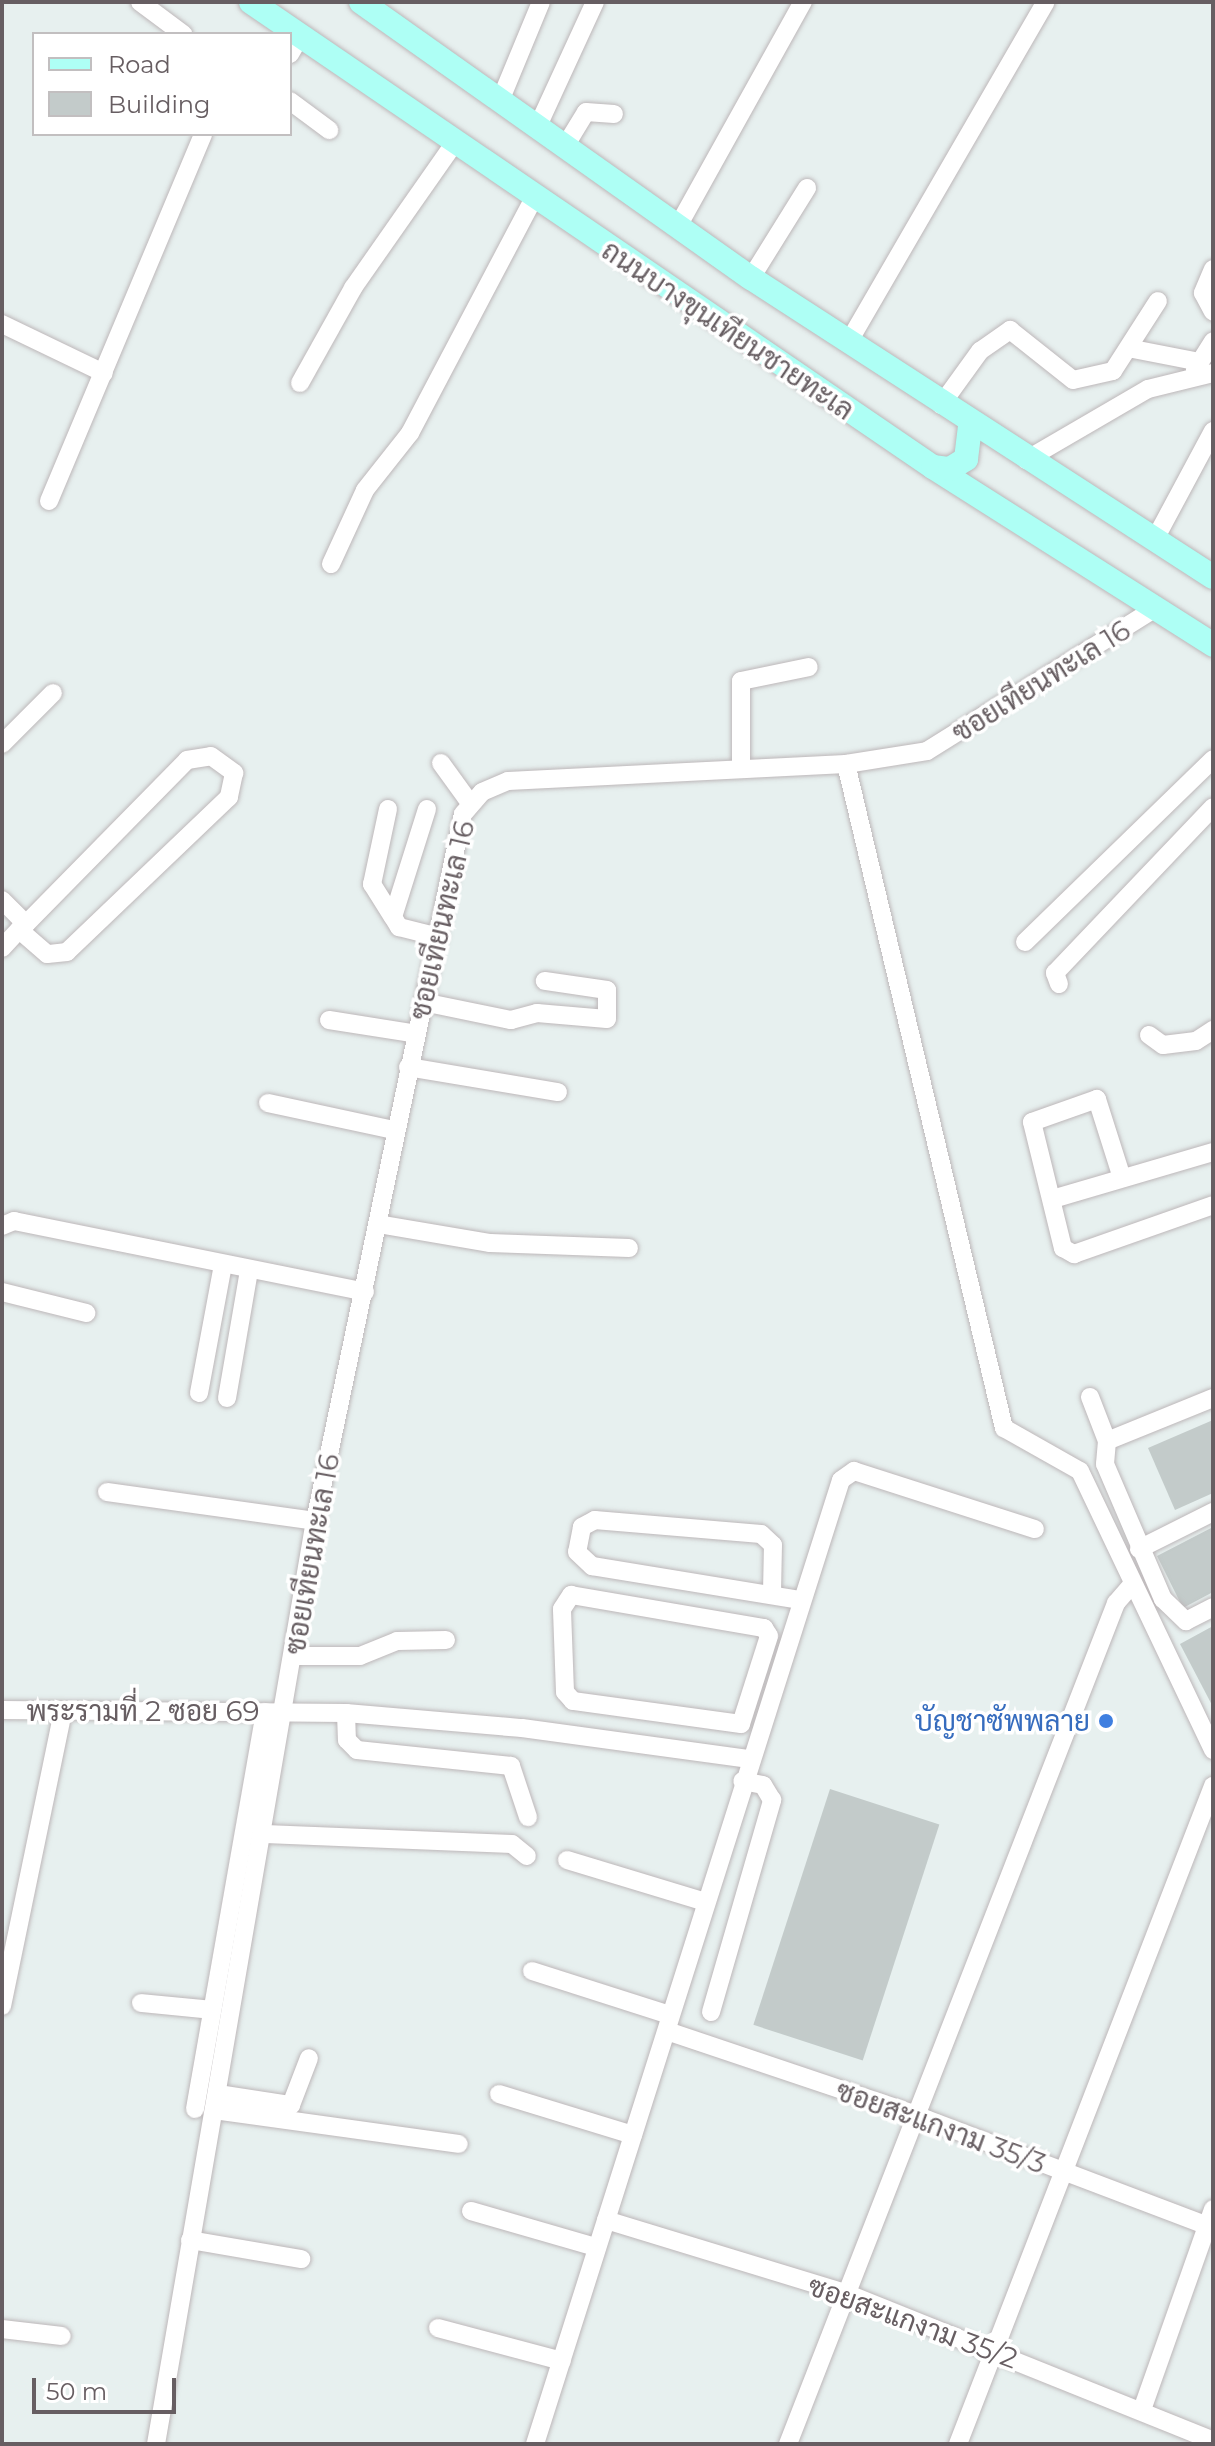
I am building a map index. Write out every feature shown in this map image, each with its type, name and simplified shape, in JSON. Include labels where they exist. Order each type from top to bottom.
[{"type":"main road","name":"ถนนบางขุนเทียนชายทะเล","points":[[251,2],[282,32]]},
{"type":"main road","name":"ถนนบางขุนเทียนชายทะเล","points":[[361,2],[751,278],[970,424],[1213,577]]},
{"type":"main road","name":"ถนนบางขุนเทียนชายทะเล","points":[[295,45],[454,144],[933,467],[1213,645]]},
{"type":"main road","points":[[933,467],[950,469],[966,459],[970,424]]},
{"type":"street","points":[[140,2],[180,32]]},
{"type":"street","points":[[500,101],[541,2]]},
{"type":"street","points":[[537,128],[595,2]]},
{"type":"street","points":[[677,228],[803,2]]},
{"type":"street","points":[[848,343],[1046,2]]},
{"type":"street","points":[[292,102],[329,130]]},
{"type":"street","points":[[564,148],[586,112],[614,114]]},
{"type":"street","points":[[49,501],[202,136]]},
{"type":"street","points":[[300,383],[353,288],[454,144]]},
{"type":"street","points":[[751,278],[807,188]]},
{"type":"street","points":[[331,564],[365,490],[410,433],[533,200]]},
{"type":"street","points":[[1213,269],[1203,293],[1213,312]]},
{"type":"street","points":[[941,405],[996,334],[1022,334],[1073,380],[1089,382],[1113,371],[1133,349],[1158,301]]},
{"type":"street","points":[[2,324],[104,373]]},
{"type":"street","points":[[1026,460],[1148,389],[1201,370],[1213,341]]},
{"type":"street","points":[[1133,349],[1201,370]]},
{"type":"street","points":[[1154,541],[1213,431]]},
{"type":"street","name":"ซอยเทียนทะเล 16","points":[[156,2444],[190,2240],[265,1834],[315,1521],[365,1292],[394,1130],[470,803],[508,781],[741,766],[846,764],[943,743],[1156,608]]},
{"type":"street","points":[[741,766],[741,681],[809,667]]},
{"type":"street","points":[[2,744],[53,693]]},
{"type":"street","points":[[2,900],[22,927],[47,954],[67,952],[229,797],[234,773],[211,756],[187,760],[22,927],[2,948]]},
{"type":"street","points":[[1025,942],[1213,759]]},
{"type":"street","points":[[441,763],[470,803]]},
{"type":"street","points":[[846,764],[1004,1428],[1080,1471],[1130,1587],[1213,1750]]},
{"type":"street","points":[[1059,984],[1055,973],[1213,807]]},
{"type":"street","points":[[388,809],[372,884],[399,927],[439,937]]},
{"type":"street","points":[[393,917],[427,809]]},
{"type":"street","points":[[423,1002],[511,1020],[537,1013],[607,1019],[607,990],[545,981]]},
{"type":"street","points":[[329,1020],[417,1034]]},
{"type":"street","points":[[1149,1035],[1163,1045],[1196,1041],[1213,1030]]},
{"type":"street","points":[[408,1067],[558,1092]]},
{"type":"street","points":[[1056,1198],[1030,1127],[1037,1118],[1077,1105],[1100,1101],[1122,1178]]},
{"type":"street","points":[[268,1103],[394,1130]]},
{"type":"street","points":[[1213,1152],[1056,1198],[1051,1208],[1063,1248],[1074,1254],[1213,1205]]},
{"type":"street","points":[[2,1226],[14,1221],[365,1292]]},
{"type":"street","points":[[378,1224],[490,1243],[629,1248]]},
{"type":"street","points":[[199,1393],[223,1265]]},
{"type":"street","points":[[227,1398],[249,1270]]},
{"type":"street","points":[[2,1292],[86,1313]]},
{"type":"street","points":[[1090,1397],[1107,1441],[1105,1464],[1139,1549],[1176,1618],[1213,1607]]},
{"type":"street","points":[[1107,1441],[1213,1398]]},
{"type":"street","points":[[535,2444],[799,1600],[847,1472],[1035,1529]]},
{"type":"street","points":[[107,1492],[315,1521]]},
{"type":"street","points":[[1139,1549],[1213,1512]]},
{"type":"street","points":[[772,1592],[773,1545],[761,1534],[595,1520],[582,1527],[577,1552],[592,1566],[772,1592],[799,1600]]},
{"type":"street","points":[[788,2444],[848,2294],[913,2114],[1116,1603],[1130,1587]]},
{"type":"street","points":[[567,1596],[768,1631],[741,1724],[687,1719],[569,1697],[567,1596]]},
{"type":"street","points":[[293,1656],[360,1656],[397,1641],[446,1640]]},
{"type":"street","name":"พระรามที่ 2 ซอย 69","points":[[2,1710],[346,1713],[682,1748],[748,1759]]},
{"type":"street","points":[[2,2006],[63,1711]]},
{"type":"street","points":[[195,2109],[265,1712]]},
{"type":"street","points":[[346,1713],[347,1740],[357,1750],[511,1766],[528,1817]]},
{"type":"street","points":[[682,1748],[687,1719]]},
{"type":"street","points":[[711,2012],[772,1800],[763,1785],[742,1781]]},
{"type":"street","points":[[958,2444],[1059,2170],[1213,1786]]},
{"type":"street","points":[[265,1834],[512,1844],[527,1856]]},
{"type":"street","points":[[567,1860],[705,1902]]},
{"type":"street","name":"ซอยสะแกงาม 35/3","points":[[532,1971],[1059,2170],[1211,2221]]},
{"type":"street","points":[[141,2003],[212,2010]]},
{"type":"street","points":[[216,2102],[291,2105],[309,2058]]},
{"type":"street","points":[[499,2094],[633,2135]]},
{"type":"street","points":[[216,2102],[459,2144]]},
{"type":"street","points":[[471,2211],[596,2247]]},
{"type":"street","name":"ซอยสะแกงาม 35/2","points":[[606,2220],[848,2294],[1143,2407],[1213,2441]]},
{"type":"street","points":[[1143,2407],[1211,2221]]},
{"type":"street","points":[[190,2240],[301,2259]]},
{"type":"street","points":[[438,2328],[562,2361]]},
{"type":"street","points":[[2,2329],[62,2336]]},
{"type":"building","points":[[1213,1420],[1213,1493],[1175,1510],[1148,1448]]},
{"type":"building","points":[[1213,1527],[1213,1592],[1183,1608],[1157,1556]]},
{"type":"building","points":[[1213,1626],[1213,1707],[1180,1644]]},
{"type":"building","points":[[830,1789],[939,1825],[863,2060],[753,2025]]},
{"type":"place","name":"บัญชาซัพพลาย","points":[[1106,1721]]}]
